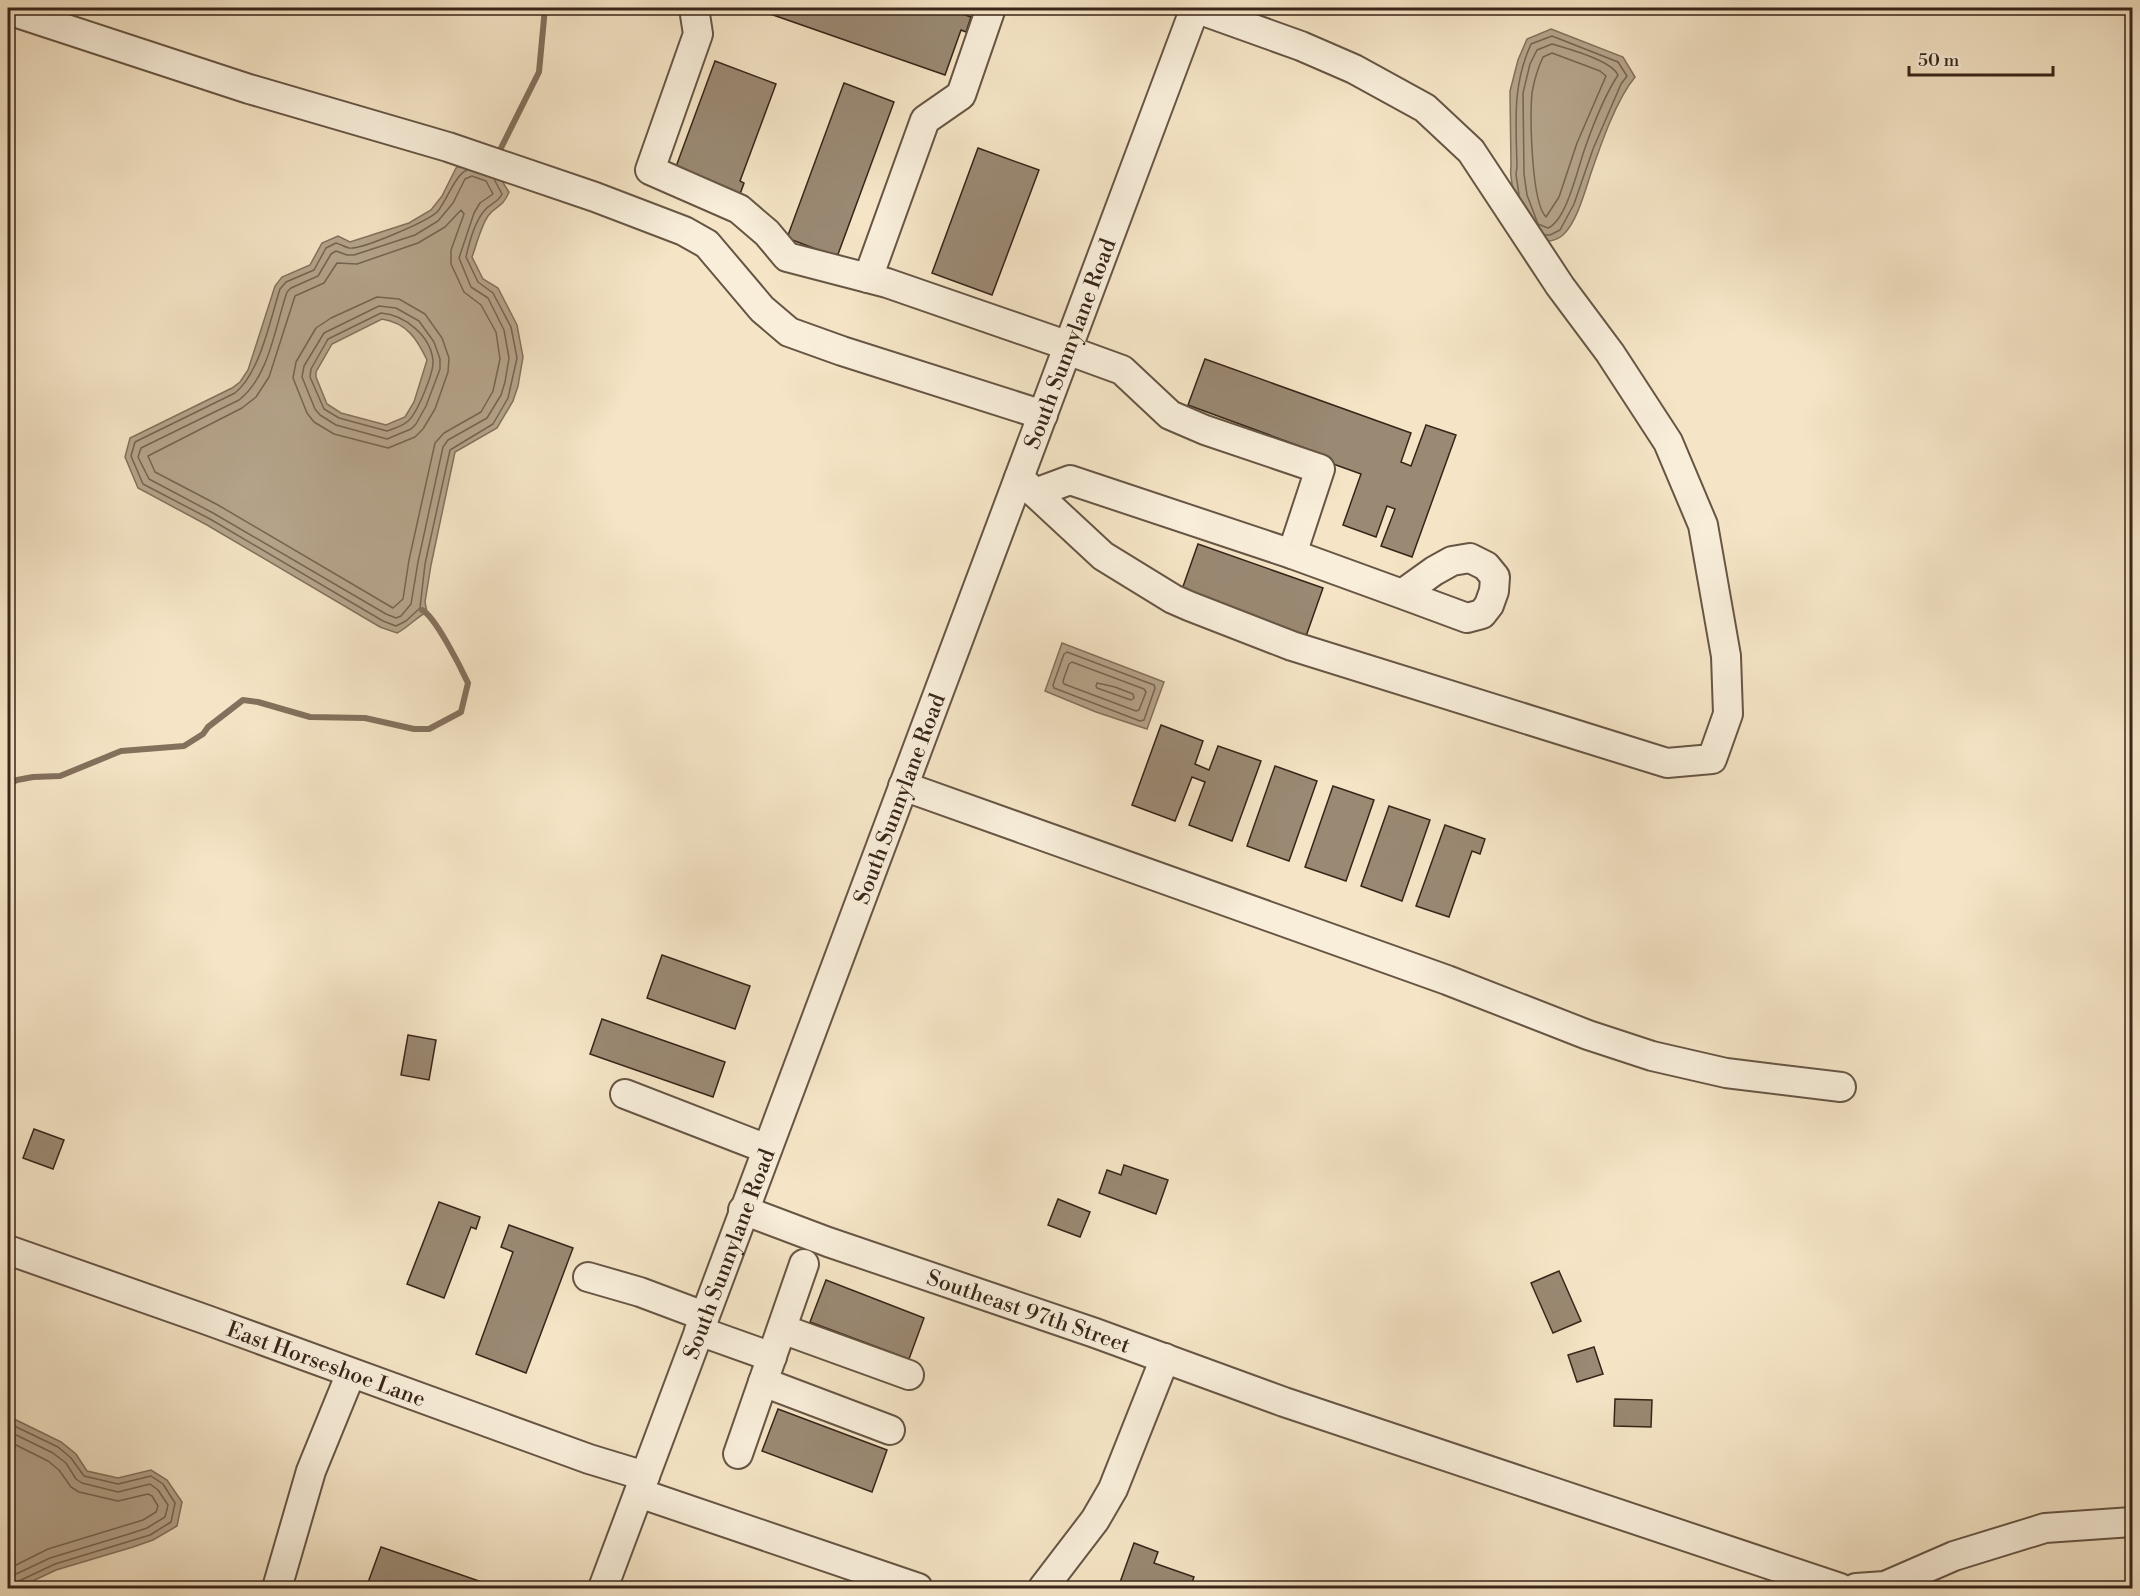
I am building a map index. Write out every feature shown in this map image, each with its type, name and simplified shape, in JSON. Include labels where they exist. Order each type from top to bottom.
[{"type":"street","points":[[694,8],[698,34],[650,170],[739,209],[767,233],[787,256],[868,278],[1068,348],[1122,370],[1170,415],[1205,430],[1320,469],[1292,554]]},
{"type":"street","points":[[868,278],[925,120],[961,95],[991,8]]},
{"type":"street","points":[[1027,485],[1103,556],[1173,599],[1292,646],[1667,763],[1712,759],[1728,714],[1726,656],[1703,525],[1668,442],[1610,353],[1560,286],[1472,151],[1425,108],[1354,69],[1301,46],[1195,8]]},
{"type":"street","name":"South Sunnylane Road","points":[[603,1588],[903,786],[1027,485],[1043,415],[1195,8]]},
{"type":"street","points":[[8,10],[249,88],[448,147],[595,196],[684,231],[707,244],[762,309],[789,332],[1043,415]]},
{"type":"street","points":[[1027,485],[1070,480],[1292,554],[1402,594]]},
{"type":"street","points":[[903,786],[1447,980],[1588,1035],[1652,1056],[1726,1073],[1841,1087]]},
{"type":"street","points":[[625,1094],[767,1149]]},
{"type":"street","name":"Southeast 97th Street","points":[[743,1210],[828,1242],[1314,1412],[1840,1588]]},
{"type":"street","name":"East Horseshoe Lane","points":[[8,1250],[589,1460],[642,1484],[918,1588]]},
{"type":"street","points":[[738,1454],[804,1264]]},
{"type":"street","points":[[588,1276],[640,1292],[701,1324],[768,1370],[890,1430]]},
{"type":"street","points":[[782,1329],[909,1376]]},
{"type":"street","points":[[1042,1588],[1095,1520],[1113,1489],[1165,1358]]},
{"type":"street","points":[[277,1588],[311,1471],[351,1373]]},
{"type":"street","points":[[1856,1588],[1885,1586],[1954,1556],[2045,1528],[2133,1522]]},
{"type":"water","points":[[1551,29],[1623,57],[1635,77],[1610,123],[1572,222],[1560,237],[1553,241],[1542,241],[1513,196],[1510,91],[1518,60],[1527,39]]},
{"type":"water","points":[[471,161],[492,165],[509,192],[504,201],[485,221],[472,257],[483,279],[498,288],[517,325],[523,357],[513,401],[497,428],[455,452],[431,565],[425,602],[427,612],[397,633],[380,627],[207,525],[138,488],[125,457],[130,438],[240,382],[248,370],[275,286],[282,277],[310,265],[322,243],[338,236],[350,242],[409,223],[431,210],[442,196],[456,168]],"holes":[[[382,319],[391,321],[410,333],[427,360],[414,402],[405,417],[386,425],[341,413],[327,404],[316,372],[332,344]]]},
{"type":"water","points":[[1062,643],[1164,682],[1147,729],[1096,712],[1045,691]]},
{"type":"water","points":[[8,1416],[61,1442],[76,1454],[87,1471],[118,1478],[151,1470],[167,1480],[182,1502],[177,1526],[153,1540],[56,1570],[18,1588],[8,1588]]},
{"type":"building","points":[[753,8],[946,8],[971,17],[966,32],[961,30],[945,75]]},
{"type":"building","points":[[715,61],[776,84],[740,181],[744,183],[739,197],[674,172]]},
{"type":"building","points":[[844,83],[894,102],[837,257],[787,238]]},
{"type":"building","points":[[978,148],[1039,170],[992,295],[932,273]]},
{"type":"building","points":[[1205,359],[1411,433],[1401,462],[1411,466],[1426,425],[1456,435],[1412,557],[1381,546],[1395,509],[1387,506],[1376,537],[1343,525],[1361,474],[1311,456],[1313,451],[1188,405]]},
{"type":"building","points":[[1198,544],[1323,588],[1305,639],[1180,595]]},
{"type":"building","points":[[1161,725],[1203,741],[1195,764],[1209,770],[1218,746],[1261,761],[1232,841],[1189,825],[1205,782],[1192,777],[1175,821],[1132,805]]},
{"type":"building","points":[[1275,766],[1317,781],[1289,861],[1247,846]]},
{"type":"building","points":[[1333,786],[1374,800],[1346,881],[1305,867]]},
{"type":"building","points":[[1389,806],[1430,820],[1402,901],[1361,886]]},
{"type":"building","points":[[1445,825],[1485,839],[1480,854],[1472,851],[1449,917],[1416,906]]},
{"type":"building","points":[[662,955],[750,986],[735,1029],[647,998]]},
{"type":"building","points":[[602,1019],[725,1062],[713,1097],[590,1054]]},
{"type":"building","points":[[408,1035],[436,1040],[429,1080],[401,1075]]},
{"type":"building","points":[[34,1129],[64,1140],[53,1169],[23,1158]]},
{"type":"building","points":[[1124,1165],[1168,1180],[1156,1214],[1099,1193],[1107,1170],[1121,1175]]},
{"type":"building","points":[[1058,1199],[1090,1212],[1080,1237],[1048,1225]]},
{"type":"building","points":[[439,1202],[480,1217],[476,1229],[471,1227],[444,1298],[407,1284]]},
{"type":"building","points":[[509,1225],[573,1248],[526,1373],[476,1354],[513,1252],[501,1247]]},
{"type":"building","points":[[1559,1271],[1581,1321],[1553,1333],[1531,1283]]},
{"type":"building","points":[[826,1280],[924,1318],[909,1359],[810,1322]]},
{"type":"building","points":[[1594,1347],[1603,1374],[1577,1382],[1568,1355]]},
{"type":"building","points":[[1615,1399],[1652,1400],[1651,1427],[1614,1426]]},
{"type":"building","points":[[778,1409],[887,1450],[872,1492],[762,1451]]},
{"type":"building","points":[[1134,1543],[1158,1552],[1154,1563],[1194,1577],[1190,1588],[1118,1588]]},
{"type":"building","points":[[381,1547],[499,1588],[366,1588]]},
{"type":"waterway","points":[[497,156],[539,72],[545,8]]},
{"type":"waterway","points":[[8,785],[17,780],[33,777],[60,776],[121,751],[184,746],[203,734],[208,727],[243,700],[310,717],[365,718],[414,729],[429,729],[461,712],[468,683],[434,622],[422,610]]}]
